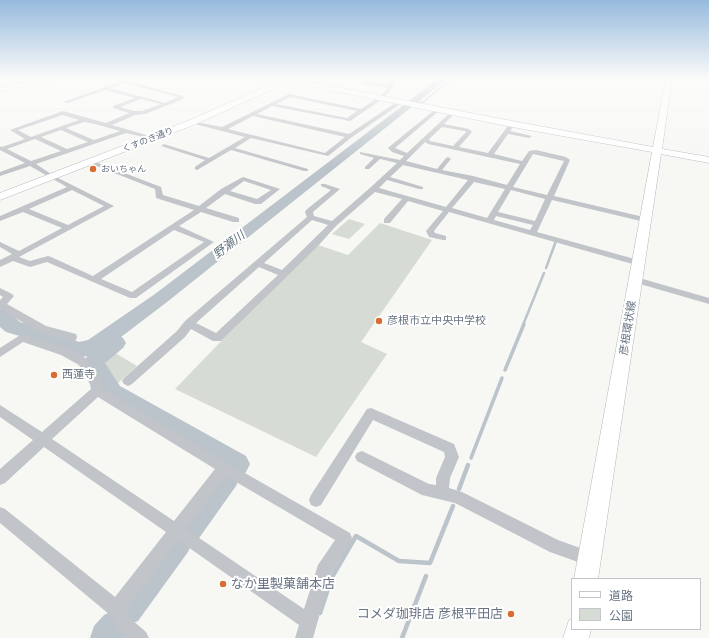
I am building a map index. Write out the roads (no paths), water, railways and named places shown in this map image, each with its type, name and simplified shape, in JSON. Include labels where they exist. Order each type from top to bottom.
[{"type":"street","points":[[117,108],[134,113],[143,113],[156,108]]},
{"type":"street","name":"くすのき通り","points":[[0,197],[193,122],[225,108]]},
{"type":"street","points":[[223,129],[264,108]]},
{"type":"street","points":[[289,108],[348,120],[366,108]]},
{"type":"street","points":[[352,108],[363,110]]},
{"type":"street","points":[[193,122],[326,155],[350,136],[393,108]]},
{"type":"street","points":[[432,108],[510,128],[709,160]]},
{"type":"street","name":"彦根環状線","points":[[586,578],[664,108]]},
{"type":"street","points":[[408,155],[394,151],[391,148],[438,109]]},
{"type":"street","points":[[189,324],[217,338],[315,244],[333,224],[386,178],[423,141],[427,140],[426,139],[442,125],[441,124],[453,112]]},
{"type":"street","points":[[66,151],[13,130],[64,113],[84,120],[151,138]]},
{"type":"street","points":[[107,125],[134,113]]},
{"type":"street","points":[[252,114],[350,136]]},
{"type":"street","points":[[1,148],[84,120]]},
{"type":"street","points":[[442,125],[467,130],[469,132],[455,147]]},
{"type":"street","points":[[61,128],[94,142]]},
{"type":"street","points":[[510,128],[529,136]]},
{"type":"street","points":[[490,155],[510,128]]},
{"type":"street","points":[[0,174],[125,131]]},
{"type":"street","points":[[197,168],[250,136]]},
{"type":"street","points":[[427,140],[524,163]]},
{"type":"street","points":[[164,146],[210,160]]},
{"type":"street","points":[[0,264],[110,206],[52,177],[30,163],[1,148]]},
{"type":"street","points":[[229,148],[306,170]]},
{"type":"street","points":[[489,221],[531,152],[564,158],[567,160],[536,227],[494,213]]},
{"type":"street","points":[[362,153],[550,196],[645,220]]},
{"type":"street","points":[[367,168],[379,157]]},
{"type":"street","points":[[439,170],[448,159]]},
{"type":"street","points":[[91,162],[159,188],[159,196],[236,220]]},
{"type":"street","points":[[386,178],[421,188]]},
{"type":"street","points":[[443,238],[432,235],[430,231],[473,178]]},
{"type":"street","points":[[94,280],[174,227],[224,191],[243,179],[276,189],[258,202],[224,191]]},
{"type":"street","points":[[311,218],[309,212],[336,189],[323,185]]},
{"type":"street","points":[[0,219],[73,187]]},
{"type":"street","points":[[374,189],[639,263]]},
{"type":"street","points":[[387,221],[407,198]]},
{"type":"street","points":[[24,209],[68,228]]},
{"type":"street","points":[[311,218],[333,224]]},
{"type":"street","points":[[128,381],[181,334],[189,324],[311,218]]},
{"type":"street","points":[[0,244],[30,264],[48,258],[94,280],[133,296],[210,242],[174,227]]},
{"type":"street","points":[[258,264],[284,274]]},
{"type":"street","points":[[636,280],[709,301]]},
{"type":"street","points":[[0,291],[10,296],[1,305],[43,329],[72,337]]},
{"type":"street","points":[[0,353],[22,338],[65,352],[83,362],[96,383],[97,391]]},
{"type":"street","points":[[0,478],[97,391]]},
{"type":"street","points":[[97,391],[140,415],[224,468],[345,538],[324,572],[304,638]]},
{"type":"street","points":[[0,410],[309,622]]},
{"type":"street","points":[[316,500],[371,413],[449,448],[452,457],[443,478],[442,493]]},
{"type":"street","points":[[362,457],[427,490],[457,497],[555,547],[589,558]]},
{"type":"street","points":[[116,609],[224,468]]},
{"type":"street","points":[[0,514],[116,609],[124,624],[140,638]]},
{"type":"waterway","name":"野瀬川","points":[[0,316],[13,327],[47,337],[78,350],[93,347],[161,298],[406,108]]},
{"type":"waterway","points":[[546,268],[556,241]]},
{"type":"waterway","points":[[523,325],[544,273]]},
{"type":"waterway","points":[[505,370],[524,324]]},
{"type":"waterway","points":[[116,343],[95,360],[94,363],[112,392],[237,464],[234,467]]},
{"type":"waterway","points":[[471,458],[502,378]]},
{"type":"waterway","points":[[459,489],[468,465]]},
{"type":"waterway","points":[[187,531],[227,477]]},
{"type":"waterway","points":[[320,613],[332,577],[356,536],[399,561],[430,563],[453,506]]},
{"type":"waterway","points":[[127,610],[178,542]]},
{"type":"waterway","points":[[402,638],[426,576]]},
{"type":"waterway","points":[[106,638],[115,626]]},
{"type":"place","name":"おいちゃん","points":[[93,169]]},
{"type":"place","name":"彦根市立中央中学校","points":[[379,321]]},
{"type":"place","name":"西蓮寺","points":[[54,375]]},
{"type":"place","name":"なか里製菓舗本店","points":[[223,584]]},
{"type":"place","name":"コメダ珈琲店 彦根平田店","points":[[511,614]]}]
